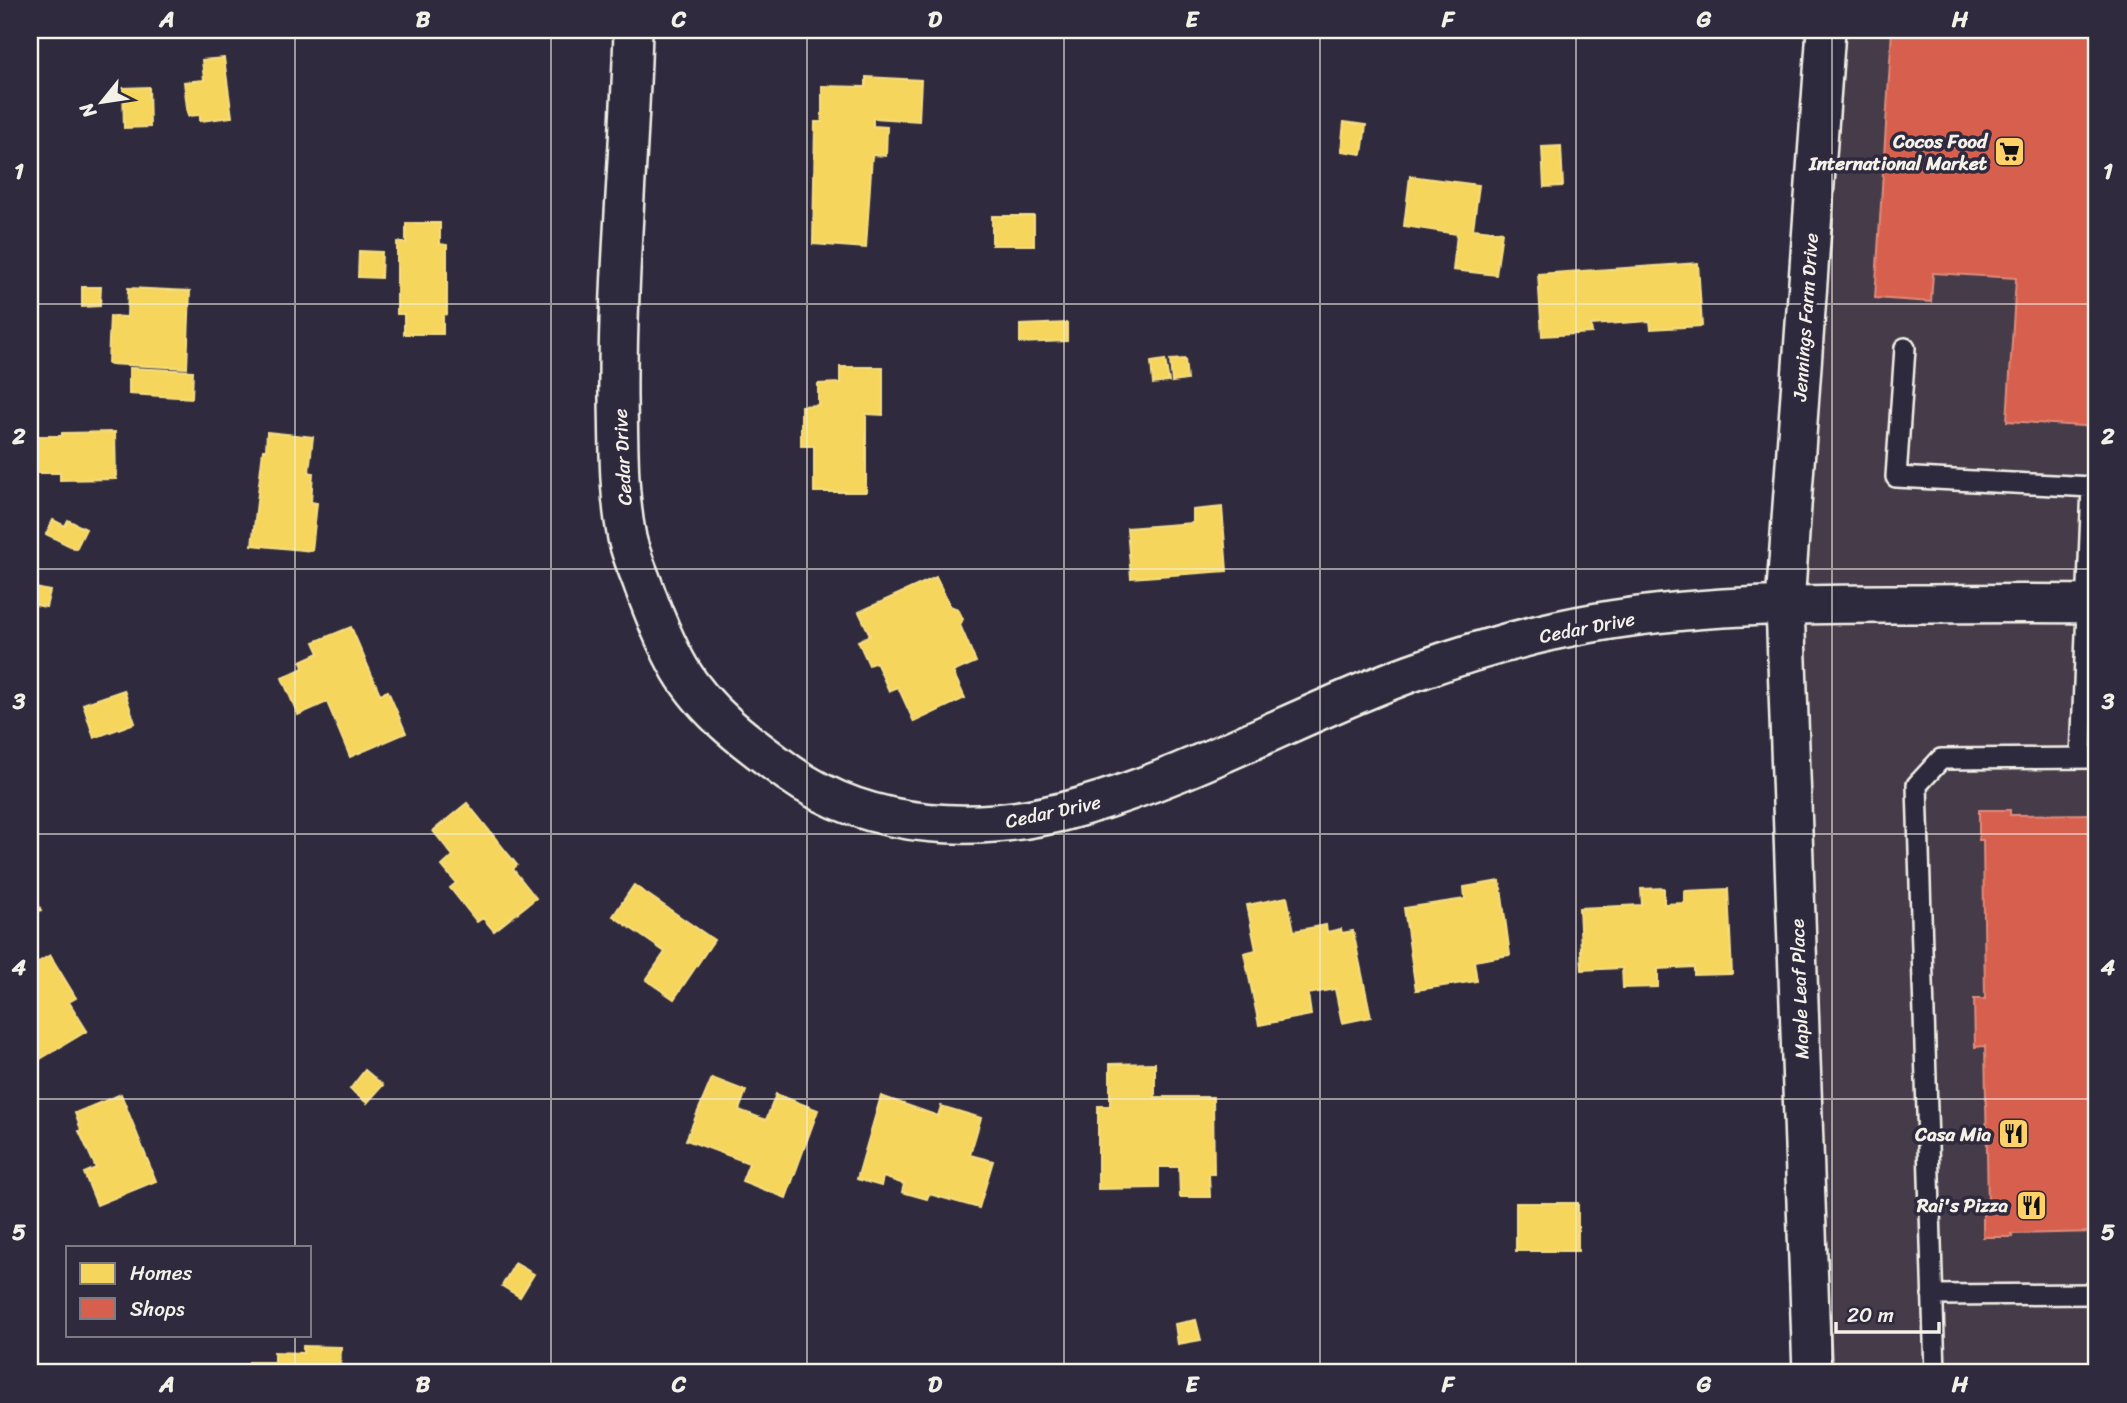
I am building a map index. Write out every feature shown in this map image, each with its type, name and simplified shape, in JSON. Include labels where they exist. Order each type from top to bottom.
[{"type":"street","name":"Cedar Drive","points":[[633,30],[629,159],[618,333],[620,473],[627,541],[652,610],[682,672],[720,719],[793,775],[833,799],[905,820],[960,824],[1007,822],[1073,810],[1141,789],[1209,762],[1408,674],[1557,630],[1615,620],[1693,610],[1785,604],[2092,604]]},
{"type":"street","name":"Jennings Farm Drive","points":[[1785,604],[1826,30]]},
{"type":"street","name":"Maple Leaf Place","points":[[1785,604],[1812,1373]]},
{"type":"lane","points":[[1905,348],[1896,477],[2094,486],[2089,758],[1941,759],[1917,785],[1935,1373]]},
{"type":"lane","points":[[1932,1295],[2097,1294]]},
{"type":"shaded area","points":[[1826,30],[2097,30],[2097,1373],[1812,1373],[1785,604]]},
{"type":"building: Homes","points":[[224,58],[232,117],[200,121],[200,115],[188,116],[184,82],[204,80],[202,60]]},
{"type":"building: Homes","points":[[866,77],[921,80],[919,121],[873,118],[873,126],[887,127],[886,156],[872,155],[866,248],[813,244],[815,122],[822,122],[822,86],[866,87]]},
{"type":"building: Homes","points":[[149,87],[150,127],[124,128],[123,88]]},
{"type":"building: Homes","points":[[1344,122],[1366,125],[1362,154],[1341,151]]},
{"type":"building: Homes","points":[[1561,146],[1563,186],[1544,187],[1542,147]]},
{"type":"building: Homes","points":[[1410,176],[1479,185],[1473,229],[1502,232],[1496,275],[1453,270],[1457,234],[1404,226]]},
{"type":"building: Homes","points":[[992,216],[1034,216],[1034,245],[992,245]]},
{"type":"building: Homes","points":[[406,223],[440,223],[440,244],[447,245],[447,314],[443,315],[443,334],[404,334],[404,314],[397,314],[397,242],[406,243]]},
{"type":"building: Homes","points":[[359,251],[382,252],[381,278],[358,277]]},
{"type":"building: Homes","points":[[1698,263],[1702,326],[1651,329],[1650,321],[1591,325],[1592,333],[1542,336],[1538,274]]},
{"type":"building: Homes","points":[[82,287],[101,287],[100,306],[82,307]]},
{"type":"building: Homes","points":[[128,288],[190,291],[187,368],[108,364],[110,316],[127,317]]},
{"type":"building: Homes","points":[[1067,323],[1067,341],[1020,343],[1020,325]]},
{"type":"building: Homes","points":[[1185,359],[1187,380],[1172,382],[1170,360]]},
{"type":"building: Homes","points":[[1165,360],[1169,382],[1153,384],[1151,362]]},
{"type":"building: Homes","points":[[840,367],[883,367],[883,415],[866,414],[866,492],[814,492],[814,446],[801,446],[801,406],[818,405],[818,384],[840,383]]},
{"type":"building: Homes","points":[[129,368],[193,371],[192,398],[129,394]]},
{"type":"building: Homes","points":[[115,432],[116,479],[60,480],[60,473],[36,473],[36,436]]},
{"type":"building: Homes","points":[[267,432],[313,437],[309,472],[313,473],[311,502],[317,503],[312,551],[252,545]]},
{"type":"building: Homes","points":[[1222,507],[1227,571],[1131,578],[1127,528],[1193,523],[1193,510]]},
{"type":"building: Homes","points":[[53,520],[65,526],[68,520],[86,529],[76,549],[46,534]]},
{"type":"building: Homes","points":[[936,577],[950,606],[958,609],[963,619],[960,625],[976,662],[953,672],[965,698],[914,722],[898,687],[889,691],[876,662],[869,665],[858,641],[870,635],[859,612]]},
{"type":"building: Homes","points":[[31,587],[50,591],[46,607],[30,604]]},
{"type":"building: Homes","points":[[351,627],[380,694],[388,691],[406,733],[350,757],[327,702],[298,715],[282,678],[303,668],[301,661],[319,653],[314,642]]},
{"type":"building: Homes","points":[[124,690],[135,723],[94,738],[83,704]]},
{"type":"building: Homes","points":[[467,803],[517,865],[513,869],[536,898],[494,931],[483,918],[477,922],[450,888],[456,883],[442,866],[453,856],[433,831]]},
{"type":"building: Homes","points":[[1500,881],[1510,955],[1474,961],[1477,981],[1416,990],[1404,908],[1465,899],[1464,887]]},
{"type":"building: Homes","points":[[634,885],[714,940],[674,999],[646,980],[665,952],[613,916]]},
{"type":"building: Homes","points":[[30,888],[41,910],[30,916]]},
{"type":"building: Homes","points":[[1664,888],[1664,904],[1684,903],[1684,891],[1728,889],[1732,974],[1694,975],[1694,967],[1658,969],[1658,987],[1623,988],[1622,968],[1582,970],[1579,908],[1642,905],[1641,889]]},
{"type":"building: Homes","points":[[1287,897],[1294,931],[1326,925],[1327,932],[1341,929],[1342,933],[1353,931],[1371,1017],[1342,1023],[1335,989],[1308,994],[1311,1015],[1259,1025],[1244,953],[1256,950],[1247,905]]},
{"type":"building: Homes","points":[[50,955],[76,998],[69,1002],[87,1031],[37,1061],[30,1052],[30,967]]},
{"type":"building: Homes","points":[[1155,1063],[1155,1097],[1213,1097],[1214,1174],[1209,1174],[1210,1197],[1180,1197],[1179,1167],[1159,1167],[1159,1188],[1098,1189],[1098,1106],[1110,1106],[1110,1064]]},
{"type":"building: Homes","points":[[365,1070],[383,1085],[367,1103],[350,1089]]},
{"type":"building: Homes","points":[[712,1078],[746,1091],[739,1110],[766,1120],[776,1094],[818,1110],[786,1198],[742,1181],[749,1163],[686,1140]]},
{"type":"building: Homes","points":[[121,1094],[156,1181],[97,1205],[84,1173],[96,1168],[79,1131],[81,1130],[75,1113]]},
{"type":"building: Homes","points":[[881,1096],[938,1116],[941,1106],[981,1118],[970,1155],[993,1161],[979,1208],[929,1194],[927,1199],[902,1192],[904,1184],[883,1177],[881,1186],[857,1179]]},
{"type":"building: Homes","points":[[1516,1203],[1578,1203],[1578,1251],[1516,1251]]},
{"type":"building: Homes","points":[[515,1263],[534,1274],[520,1297],[502,1286]]},
{"type":"building: Homes","points":[[1196,1320],[1201,1340],[1178,1344],[1175,1324]]},
{"type":"building: Homes","points":[[303,1346],[341,1347],[340,1373],[249,1373],[249,1362],[274,1362],[274,1352],[303,1353]]},
{"type":"building: Shops","points":[[1892,30],[2097,30],[2097,427],[2007,421],[2016,278],[1933,273],[1931,302],[1875,298]]},
{"type":"building: Shops","points":[[1979,810],[2010,810],[2010,815],[2097,814],[2097,1232],[1983,1237],[1983,1208],[1988,1208],[1985,1046],[1975,1047],[1974,999],[1985,999],[1983,840],[1979,840]]},
{"type":"place","name":"Cocos Food International Market","points":[[2010,152]]},
{"type":"place","name":"Casa Mia","points":[[2014,1134]]},
{"type":"place","name":"Rai's Pizza","points":[[2031,1205]]}]
